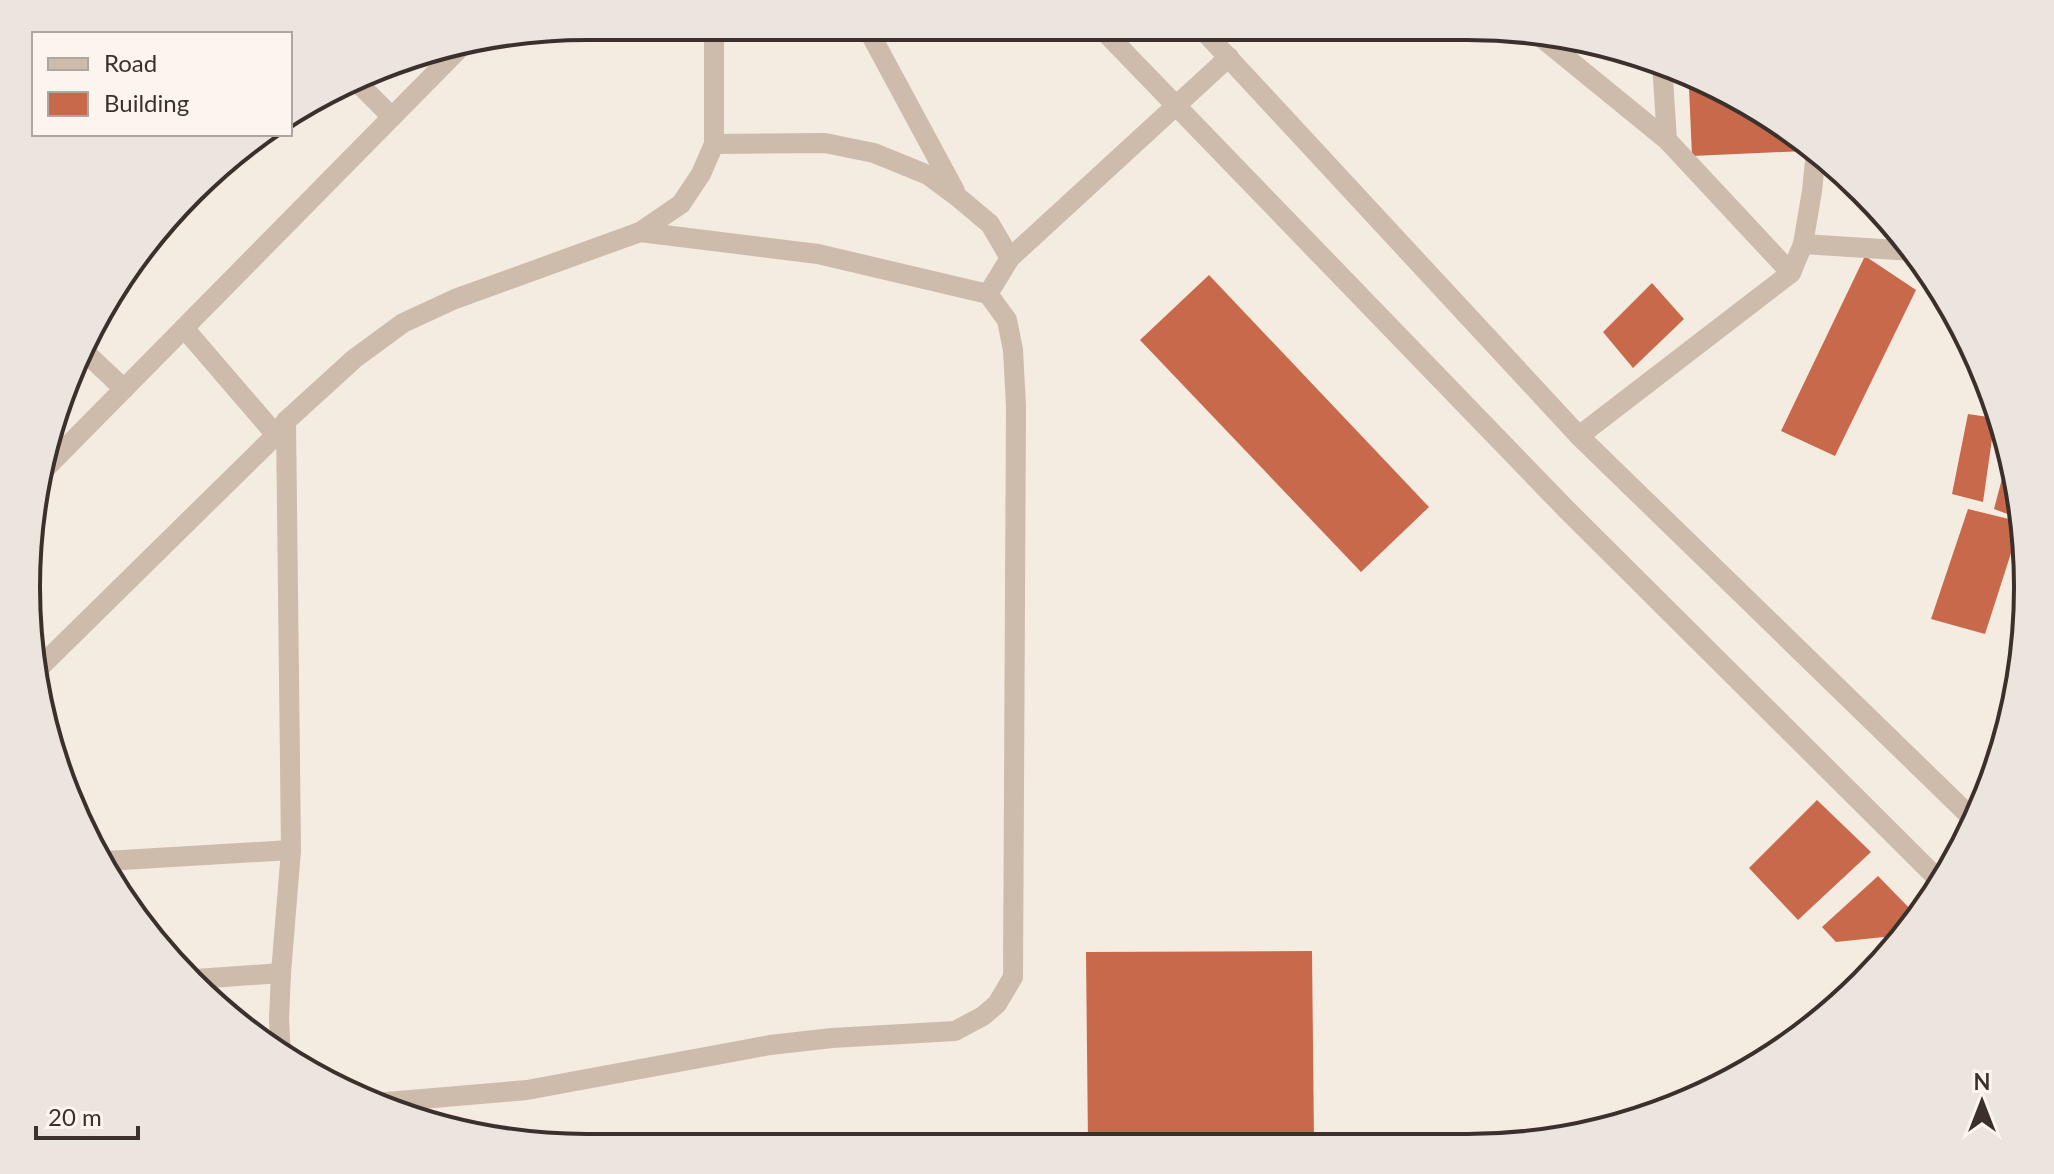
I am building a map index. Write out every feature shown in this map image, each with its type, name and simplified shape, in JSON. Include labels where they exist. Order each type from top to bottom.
[{"type":"street","points":[[46,661],[281,428],[354,359],[403,323],[455,299],[640,232],[681,204],[701,174],[714,144],[714,40]]},
{"type":"street","points":[[874,40],[959,198]]},
{"type":"street","points":[[1113,40],[1566,509],[1933,874]]},
{"type":"street","points":[[1213,40],[1579,436],[1965,812]]},
{"type":"street","points":[[1554,48],[1667,140],[1791,273]]},
{"type":"street","points":[[988,294],[1010,258],[1229,57]]},
{"type":"street","points":[[56,458],[450,58]]},
{"type":"street","points":[[1663,77],[1667,140]]},
{"type":"street","points":[[363,88],[392,117]]},
{"type":"street","points":[[714,144],[825,143],[874,153],[928,175],[959,198],[990,224],[1010,258]]},
{"type":"street","points":[[1579,436],[1791,273],[1803,244],[1815,165]]},
{"type":"street","points":[[400,1101],[527,1090],[801,1041],[955,1031],[983,1016],[997,1004],[1013,977],[1016,406],[1013,350],[1007,320],[988,294],[818,254],[640,232]]},
{"type":"street","points":[[1803,244],[1898,250]]},
{"type":"street","points":[[184,328],[281,428],[291,850],[281,973],[281,1041]]},
{"type":"street","points":[[91,357],[124,389]]},
{"type":"street","points":[[113,861],[291,850]]},
{"type":"street","points":[[205,978],[281,973]]},
{"type":"building","points":[[1689,88],[1741,113],[1798,151],[1692,156]]},
{"type":"building","points":[[1865,256],[1916,290],[1835,456],[1781,431]]},
{"type":"building","points":[[1209,275],[1429,507],[1361,572],[1140,340]]},
{"type":"building","points":[[1652,283],[1684,319],[1633,368],[1603,332]]},
{"type":"building","points":[[1968,414],[1987,417],[1992,436],[1983,502],[1952,494]]},
{"type":"building","points":[[2002,477],[2009,514],[1994,509]]},
{"type":"building","points":[[1968,509],[2009,519],[2013,548],[1985,634],[1931,619]]},
{"type":"building","points":[[1817,800],[1871,852],[1798,920],[1749,868]]},
{"type":"building","points":[[1878,876],[1909,908],[1887,937],[1836,942],[1822,927]]},
{"type":"building","points":[[1312,951],[1314,1134],[1088,1134],[1086,952]]}]
